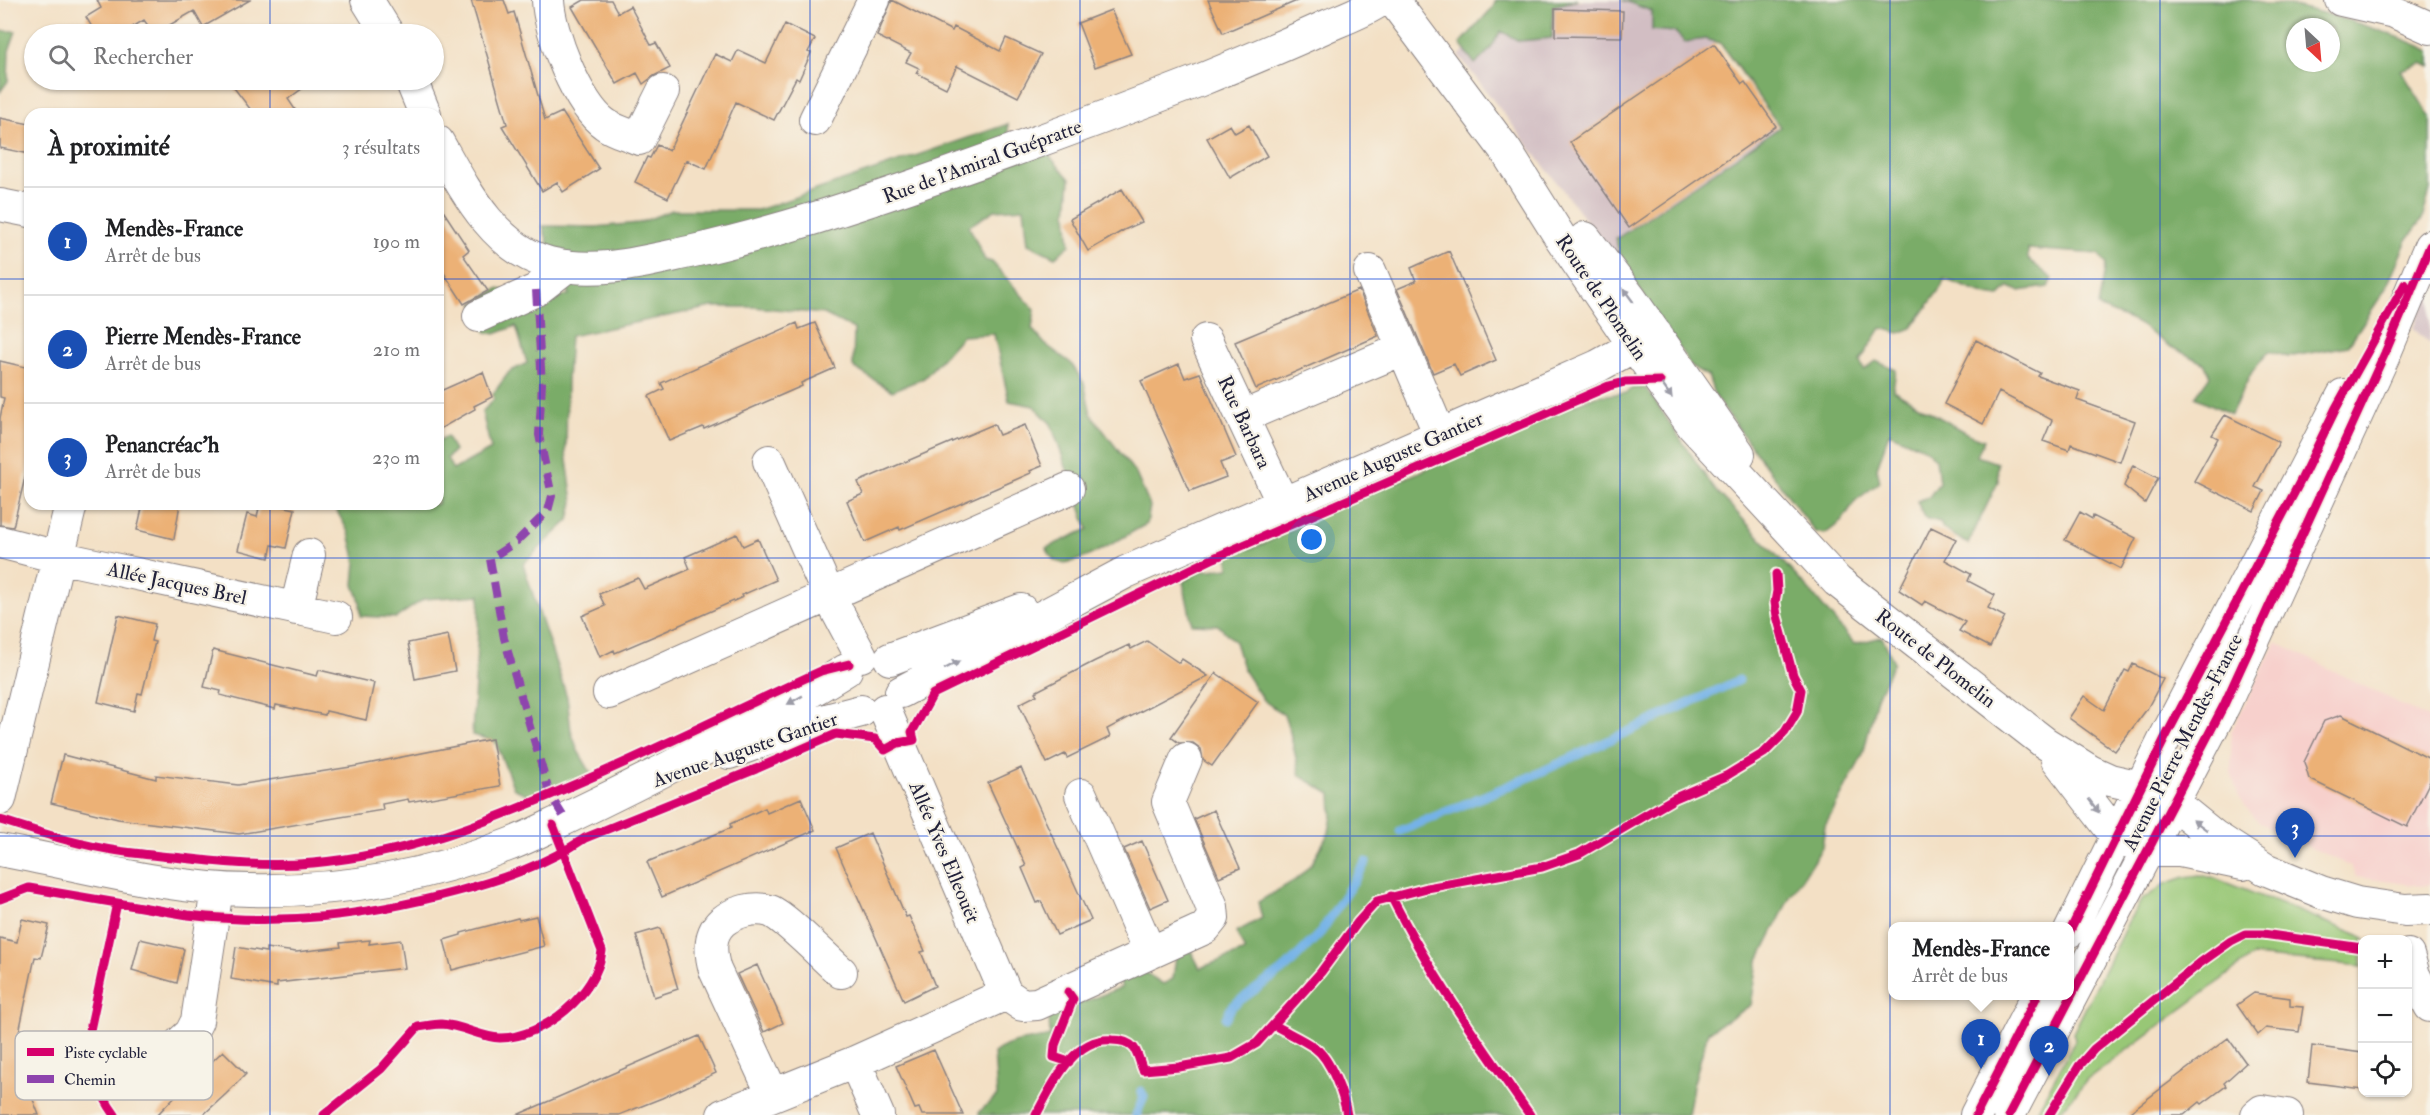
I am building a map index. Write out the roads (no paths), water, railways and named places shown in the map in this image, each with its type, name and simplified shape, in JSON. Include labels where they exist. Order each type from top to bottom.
[{"type":"street","points":[[367,0],[382,24]]},
{"type":"street","points":[[548,0],[553,30],[580,95],[595,116],[606,125],[639,139],[663,91]]},
{"type":"street","points":[[815,120],[874,0]]},
{"type":"street","name":"Rue de l'Amiral Guépratte","points":[[444,153],[473,204],[512,244],[531,256],[567,266],[596,268],[631,264],[727,243],[799,224],[973,165],[1131,107],[1288,44],[1381,0]]},
{"type":"street","name":"Route de Plomelin","points":[[1393,0],[1506,150],[1579,231],[1645,340],[1725,432],[1778,518],[1821,566],[1851,593],[2045,743],[2090,771],[2110,780],[2141,787],[2172,802],[2214,836],[2265,869]]},
{"type":"street","points":[[2341,0],[2394,12],[2430,28]]},
{"type":"street","points":[[415,90],[423,108]]},
{"type":"street","points":[[0,205],[24,211]]},
{"type":"street","name":"Avenue Pierre Mendès-France","points":[[2074,923],[2141,787],[2336,408],[2430,240]]},
{"type":"street","name":"Avenue Pierre Mendès-France","points":[[2074,991],[2224,705],[2385,353],[2430,246]]},
{"type":"street","points":[[479,316],[536,290],[567,266]]},
{"type":"street","points":[[1370,270],[1440,435]]},
{"type":"street","name":"Rue Barbara","points":[[1206,340],[1283,504]]},
{"type":"street","name":"Avenue Auguste Gantier","points":[[0,850],[96,871],[181,886],[217,889],[276,891],[339,887],[371,883],[441,867],[509,845],[630,789],[866,661],[1126,572],[1598,366],[1645,340]]},
{"type":"street","points":[[1242,417],[1404,349]]},
{"type":"street","points":[[769,461],[829,597],[866,661],[901,674],[882,704],[854,707],[844,694],[843,677],[866,661]]},
{"type":"street","points":[[609,693],[1068,489]]},
{"type":"street","points":[[0,799],[70,510]]},
{"type":"street","name":"Allée Jacques Brel","points":[[0,542],[58,557],[336,617]]},
{"type":"street","points":[[297,609],[309,555]]},
{"type":"street","name":"Avenue Auguste Gantier","points":[[630,789],[811,724],[882,704],[1126,572]]},
{"type":"street","name":"Allée Yves Elleouët","points":[[882,704],[1006,994]]},
{"type":"street","name":"Route de Plomelin","points":[[2045,743],[2117,837],[2147,851]]},
{"type":"street","points":[[723,1115],[855,1062],[1006,994],[1022,1005],[1037,1004],[1205,928],[1213,918],[1212,907],[1168,802],[1186,759]]},
{"type":"street","points":[[1081,795],[1150,953]]},
{"type":"street","points":[[2147,851],[2161,850],[2207,855],[2265,869],[2340,899],[2377,907],[2413,920]]},
{"type":"street","points":[[192,1031],[197,1021],[217,889]]},
{"type":"street","points":[[773,1095],[715,970],[710,954],[719,925],[737,913],[758,910],[771,912],[840,972]]},
{"type":"street","points":[[2412,968],[2430,1006]]},
{"type":"street","points":[[1976,1115],[2035,1000]]},
{"type":"street","name":"Avenue Pierre Mendès-France","points":[[2009,1115],[2069,1000]]},
{"type":"street","points":[[855,1062],[878,1115]]},
{"type":"street","points":[[2257,1115],[2262,1111],[2287,1115]]},
{"type":"waterway","points":[[1400,831],[1532,776],[1739,680]]},
{"type":"waterway","points":[[1226,1018],[1232,1006],[1287,967],[1321,932],[1366,862]]},
{"type":"waterway","points":[[1136,1115],[1144,1097],[1141,1091]]},
{"type":"place","name":"Penancréac'h","points":[[2295,858]]},
{"type":"place","name":"Mendès-France","points":[[1981,1069]]},
{"type":"place","name":"Pierre Mendès-France","points":[[2049,1076]]}]
